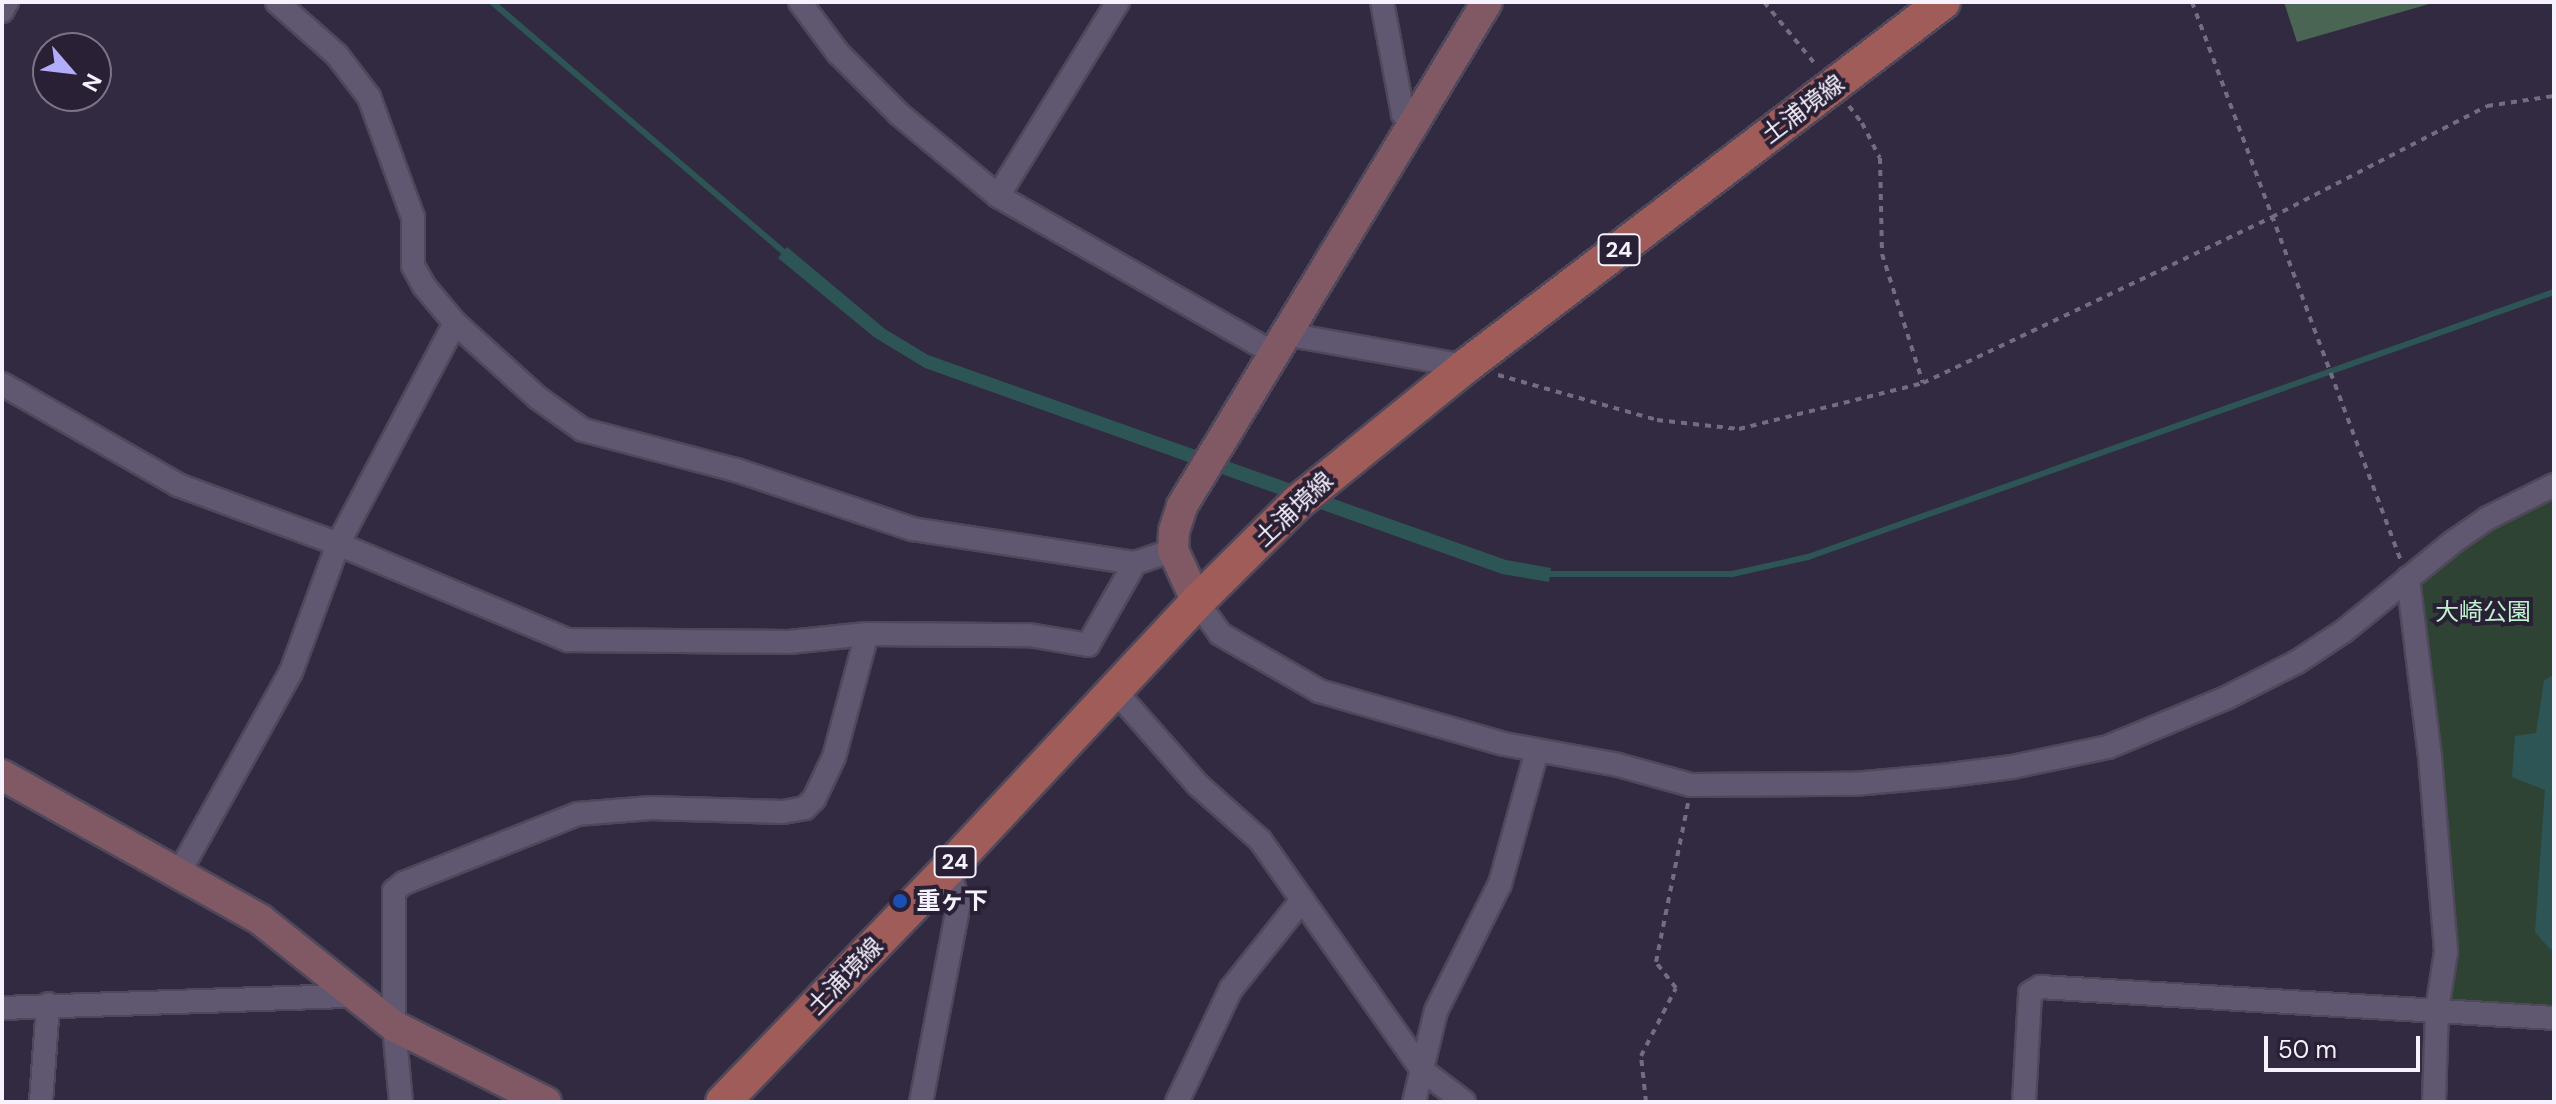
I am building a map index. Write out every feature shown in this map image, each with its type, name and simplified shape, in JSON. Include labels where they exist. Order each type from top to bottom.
[{"type":"main road","name":"土浦境線","points":[[723,1102],[1116,692],[1197,602],[1298,502],[1466,366],[1943,2]]},
{"type":"street","points":[[2,11],[7,2]]},
{"type":"street","points":[[277,2],[337,55],[369,97],[413,217],[413,266],[424,286],[455,323],[538,398],[583,430],[736,470],[912,529],[1135,563],[1173,550]]},
{"type":"street","points":[[800,2],[838,53],[899,114],[998,196],[1280,342],[1297,336],[1466,366]]},
{"type":"street","points":[[998,196],[1118,2]]},
{"type":"street","points":[[1382,2],[1403,114],[1415,120]]},
{"type":"street","points":[[1487,2],[1182,506],[1174,531],[1173,550],[1197,602],[1220,634],[1319,691],[1537,751],[1618,765],[1691,785],[1854,784],[2012,767],[2108,747],[2228,697],[2297,662],[2344,631],[2488,518],[2554,485]]},
{"type":"street","points":[[179,873],[291,672],[338,544],[455,323]]},
{"type":"street","points":[[2,384],[178,485],[338,544],[568,640],[789,642],[867,634],[1029,635],[1088,645],[1135,563]]},
{"type":"street","points":[[2408,578],[2430,756],[2446,952],[2437,1010],[2434,1102]]},
{"type":"street","points":[[401,1102],[394,1026],[394,891],[404,883],[577,814],[651,808],[783,812],[805,808],[814,799],[834,757],[867,634]]},
{"type":"street","points":[[1116,692],[1198,785],[1260,840],[1422,1070],[1464,1102]]},
{"type":"street","points":[[1414,1102],[1436,1011],[1500,884],[1537,751]]},
{"type":"street","points":[[2,775],[261,920],[394,1026],[546,1102]]},
{"type":"street","points":[[921,1102],[959,903],[948,869]]},
{"type":"street","points":[[1177,1102],[1231,989],[1302,900]]},
{"type":"street","points":[[2024,1102],[2030,993],[2040,987],[2554,1018]]},
{"type":"street","points":[[2,1008],[48,1004],[354,996]]},
{"type":"street","points":[[41,1102],[48,1004]]},
{"type":"path","points":[[1764,2],[1862,123],[1880,158],[1882,254],[1923,383]]},
{"type":"path","points":[[2192,2],[2408,578]]},
{"type":"path","points":[[1466,366],[1657,420],[1739,429],[1923,383],[2272,217],[2487,106],[2554,96]]},
{"type":"path","points":[[1646,1102],[1641,1056],[1676,988],[1656,962],[1691,785]]},
{"type":"green space","name":"大崎公園","points":[[2554,485],[2554,1018],[2437,1010],[2446,952],[2408,578]]},
{"type":"shaded area","points":[[2284,2],[2436,2],[2297,42]]},
{"type":"shaded area","points":[[787,247],[885,329],[928,355],[1506,560],[1551,568],[1549,582],[1502,574],[925,368],[874,337],[778,258]]},
{"type":"shaded area","points":[[2554,674],[2554,943],[2551,950],[2535,932],[2545,790],[2512,777],[2515,736],[2536,733],[2544,681]]},
{"type":"waterway","points":[[492,2],[788,256]]},
{"type":"waterway","points":[[1545,574],[1732,574],[1808,557],[2554,292]]},
{"type":"place","name":"重ヶ下","points":[[900,901]]}]
